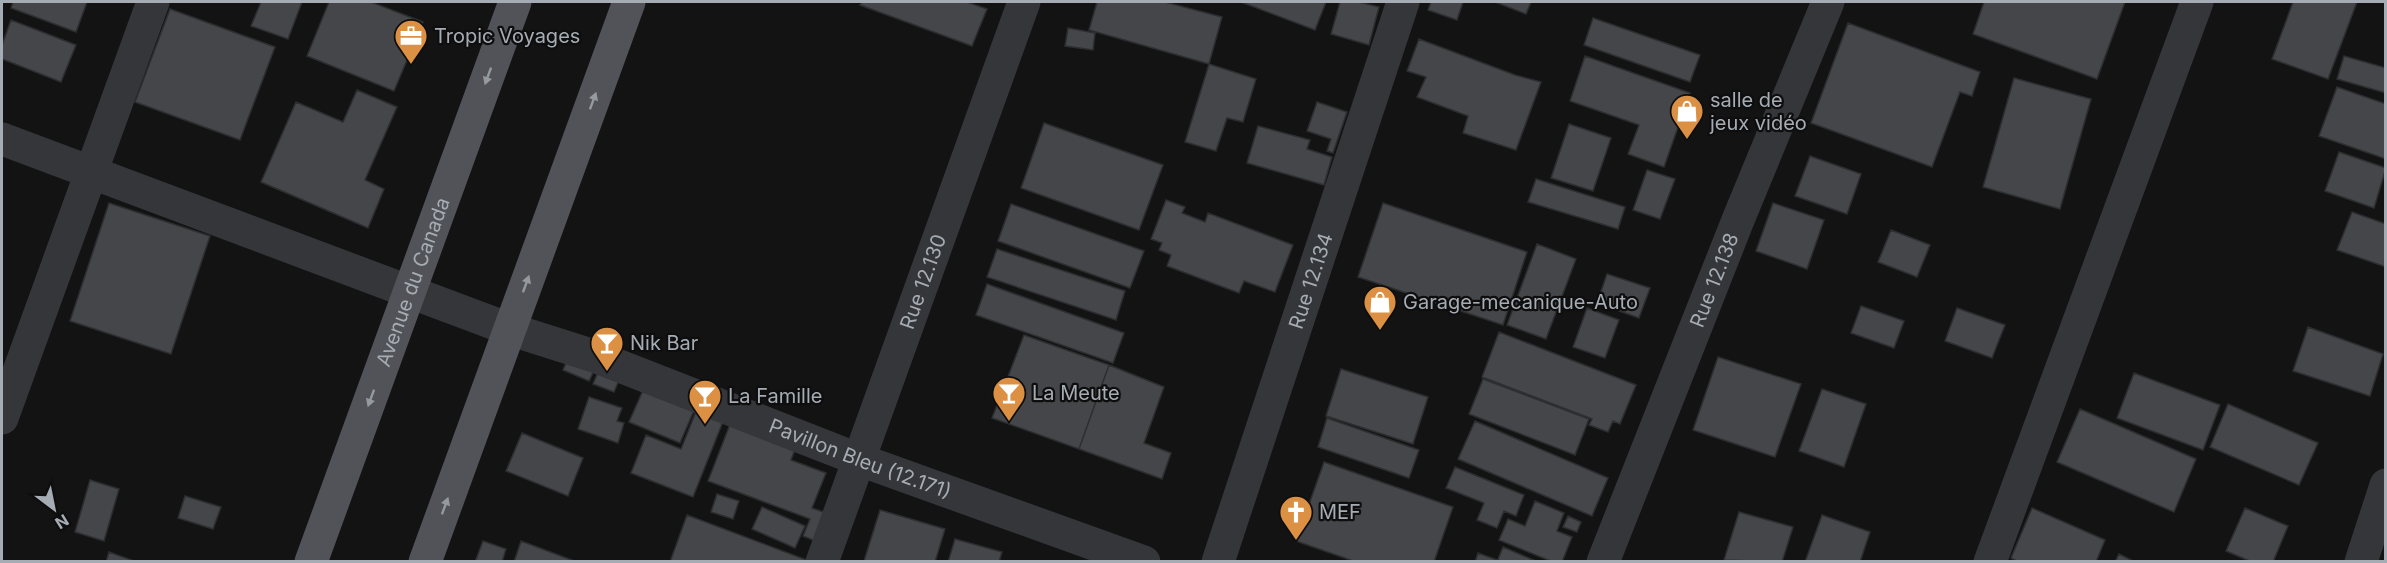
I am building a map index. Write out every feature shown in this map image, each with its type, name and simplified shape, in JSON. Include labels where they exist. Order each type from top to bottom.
[{"type":"main road","name":"Avenue du Canada","points":[[312,561],[516,2]]},
{"type":"main road","points":[[425,561],[629,2]]},
{"type":"street","points":[[2,418],[153,2]]},
{"type":"street","name":"Rue 12.130","points":[[822,561],[1024,2]]},
{"type":"street","name":"Rue 12.134","points":[[1218,561],[1403,2]]},
{"type":"street","name":"Rue 12.138","points":[[1603,561],[1738,220],[1828,2]]},
{"type":"street","points":[[1990,561],[2197,2]]},
{"type":"street","name":"Pavillon Bleu (12.171)","points":[[2,139],[509,328],[594,356],[860,460],[1144,561]]},
{"type":"street","points":[[2361,561],[2385,485]]},
{"type":"building","points":[[13,2],[87,2],[76,32],[11,8]]},
{"type":"building","points":[[261,2],[302,2],[288,39],[251,26]]},
{"type":"building","points":[[329,2],[371,2],[423,22],[394,91],[307,56]]},
{"type":"building","points":[[862,2],[967,2],[987,9],[972,46],[860,5]]},
{"type":"building","points":[[1097,2],[1165,2],[1222,17],[1209,64],[1089,30]]},
{"type":"building","points":[[1241,2],[1326,2],[1315,30]]},
{"type":"building","points":[[1340,2],[1359,2],[1379,7],[1369,45],[1331,34]]},
{"type":"building","points":[[1431,2],[1463,2],[1457,20],[1428,10]]},
{"type":"building","points":[[1495,2],[1531,2],[1526,14]]},
{"type":"building","points":[[1984,2],[2125,2],[2097,79],[1973,34]]},
{"type":"building","points":[[2293,2],[2357,2],[2328,79],[2272,59]]},
{"type":"building","points":[[170,9],[275,47],[240,140],[135,102]]},
{"type":"building","points":[[1593,18],[1700,55],[1690,82],[1584,45]]},
{"type":"building","points":[[11,20],[76,45],[61,82],[2,59],[2,45]]},
{"type":"building","points":[[1848,23],[1980,72],[1972,96],[1960,92],[1932,167],[1811,123]]},
{"type":"building","points":[[1068,28],[1095,33],[1093,50],[1065,46]]},
{"type":"building","points":[[1419,39],[1515,75],[1541,82],[1516,150],[1463,133],[1468,116],[1417,97],[1426,77],[1407,71]]},
{"type":"building","points":[[1585,56],[1690,93],[1664,167],[1628,154],[1639,125],[1570,101]]},
{"type":"building","points":[[2344,56],[2386,68],[2386,93],[2337,79]]},
{"type":"building","points":[[1209,64],[1256,79],[1243,122],[1227,118],[1216,151],[1185,142]]},
{"type":"building","points":[[2014,78],[2091,99],[2060,209],[1983,187]]},
{"type":"building","points":[[2337,87],[2386,104],[2386,159],[2319,136]]},
{"type":"building","points":[[357,90],[397,107],[365,180],[384,189],[368,228],[261,182],[296,102],[343,122]]},
{"type":"building","points":[[1317,102],[1347,112],[1333,153],[1327,151],[1331,139],[1307,131]]},
{"type":"building","points":[[1044,123],[1163,165],[1139,230],[1021,188]]},
{"type":"building","points":[[1569,124],[1611,138],[1593,191],[1551,178]]},
{"type":"building","points":[[1258,126],[1310,140],[1307,149],[1332,157],[1324,185],[1247,163]]},
{"type":"building","points":[[2339,152],[2386,168],[2374,208],[2325,191]]},
{"type":"building","points":[[1810,156],[1861,174],[1847,214],[1795,196]]},
{"type":"building","points":[[1647,170],[1675,179],[1660,219],[1633,210]]},
{"type":"building","points":[[1536,179],[1625,207],[1618,229],[1528,202]]},
{"type":"building","points":[[1166,200],[1185,207],[1182,213],[1205,222],[1208,213],[1293,245],[1275,292],[1244,281],[1239,293],[1167,266],[1171,255],[1159,250],[1162,243],[1151,239]]},
{"type":"building","points":[[109,203],[210,236],[171,354],[70,321]]},
{"type":"building","points":[[1383,203],[1527,252],[1503,325],[1358,277]]},
{"type":"building","points":[[1773,203],[1824,220],[1807,269],[1756,251]]},
{"type":"building","points":[[1011,204],[1144,251],[1130,288],[998,241]]},
{"type":"building","points":[[2352,212],[2386,224],[2386,267],[2337,250]]},
{"type":"building","points":[[1891,230],[1930,245],[1917,277],[1878,262]]},
{"type":"building","points":[[1537,244],[1576,259],[1546,339],[1507,325]]},
{"type":"building","points":[[997,249],[1125,291],[1116,320],[987,277]]},
{"type":"building","points":[[1607,274],[1650,288],[1639,318],[1597,303]]},
{"type":"building","points":[[987,284],[1124,333],[1113,363],[976,315]]},
{"type":"building","points":[[1861,306],[1904,321],[1894,348],[1851,333]]},
{"type":"building","points":[[1587,308],[1619,320],[1605,358],[1573,347]]},
{"type":"building","points":[[1957,308],[2005,325],[1992,358],[1945,341]]},
{"type":"building","points":[[2308,327],[2383,354],[2370,396],[2293,371]]},
{"type":"building","points":[[1499,332],[1636,385],[1620,424],[1613,421],[1608,432],[1589,425],[1592,419],[1482,377]]},
{"type":"building","points":[[1024,335],[1109,365],[1079,449],[992,418]]},
{"type":"building","points":[[569,356],[596,367],[589,381],[563,370]]},
{"type":"building","points":[[1718,357],[1801,384],[1775,457],[1693,430]]},
{"type":"building","points":[[601,365],[622,373],[614,392],[593,384]]},
{"type":"building","points":[[1109,365],[1164,387],[1144,443],[1171,453],[1162,479],[1079,449]]},
{"type":"building","points":[[1341,369],[1428,397],[1413,444],[1326,416]]},
{"type":"building","points":[[2134,373],[2220,405],[2203,450],[2117,418]]},
{"type":"building","points":[[648,379],[698,401],[680,443],[629,422]]},
{"type":"building","points":[[1483,379],[1589,419],[1575,455],[1469,414]]},
{"type":"building","points":[[1822,389],[1866,404],[1844,467],[1799,451]]},
{"type":"building","points":[[589,397],[622,408],[617,421],[624,423],[618,443],[578,429]]},
{"type":"building","points":[[2228,404],[2318,443],[2299,485],[2210,447]]},
{"type":"building","points":[[697,409],[724,419],[693,497],[631,473],[646,435],[681,449]]},
{"type":"building","points":[[2080,409],[2196,459],[2174,512],[2057,462]]},
{"type":"building","points":[[734,414],[799,439],[791,460],[826,473],[812,508],[829,514],[818,542],[803,536],[810,519],[708,481]]},
{"type":"building","points":[[1327,418],[1419,450],[1409,478],[1318,447]]},
{"type":"building","points":[[1475,421],[1608,478],[1592,516],[1458,459]]},
{"type":"building","points":[[522,433],[583,458],[568,496],[506,471]]},
{"type":"building","points":[[1324,462],[1453,507],[1434,562],[1356,562],[1296,541]]},
{"type":"building","points":[[1455,467],[1524,495],[1516,516],[1504,511],[1497,528],[1477,520],[1484,503],[1446,488]]},
{"type":"building","points":[[90,480],[119,489],[104,541],[75,532]]},
{"type":"building","points":[[717,494],[739,501],[733,519],[711,512]]},
{"type":"building","points":[[185,496],[221,507],[213,529],[178,518]]},
{"type":"building","points":[[1535,501],[1564,513],[1557,531],[1572,537],[1562,562],[1553,562],[1499,540],[1508,519],[1525,526]]},
{"type":"building","points":[[762,507],[805,526],[795,548],[752,529]]},
{"type":"building","points":[[2032,508],[2105,540],[2096,562],[2018,562],[2011,558]]},
{"type":"building","points":[[2245,508],[2288,526],[2273,562],[2252,562],[2226,551]]},
{"type":"building","points":[[880,510],[945,529],[935,562],[864,561]]},
{"type":"building","points":[[1739,512],[1793,527],[1782,562],[1724,560]]},
{"type":"building","points":[[687,515],[812,562],[670,562]]},
{"type":"building","points":[[1822,515],[1870,532],[1860,562],[1805,562]]},
{"type":"building","points":[[1568,516],[1581,522],[1577,532],[1563,527]]},
{"type":"building","points":[[955,539],[1002,552],[999,562],[948,562]]},
{"type":"building","points":[[483,541],[506,549],[502,562],[475,562]]},
{"type":"building","points":[[521,541],[577,562],[514,562]]},
{"type":"building","points":[[1503,547],[1538,562],[1497,562]]},
{"type":"building","points":[[109,552],[134,561],[134,562],[106,562]]},
{"type":"building","points":[[1478,553],[1497,560],[1475,562]]},
{"type":"building","points":[[2119,554],[2135,562],[2115,562]]},
{"type":"place","name":"Tropic Voyages","points":[[411,65]]},
{"type":"place","name":"salle de jeux vidéo","points":[[1687,140]]},
{"type":"place","name":"Garage-mecanique-Auto","points":[[1380,331]]},
{"type":"place","name":"Nik Bar","points":[[607,372]]},
{"type":"place","name":"La Meute","points":[[1009,422]]},
{"type":"place","name":"La Famille","points":[[705,425]]},
{"type":"place","name":"MEF","points":[[1296,541]]}]
